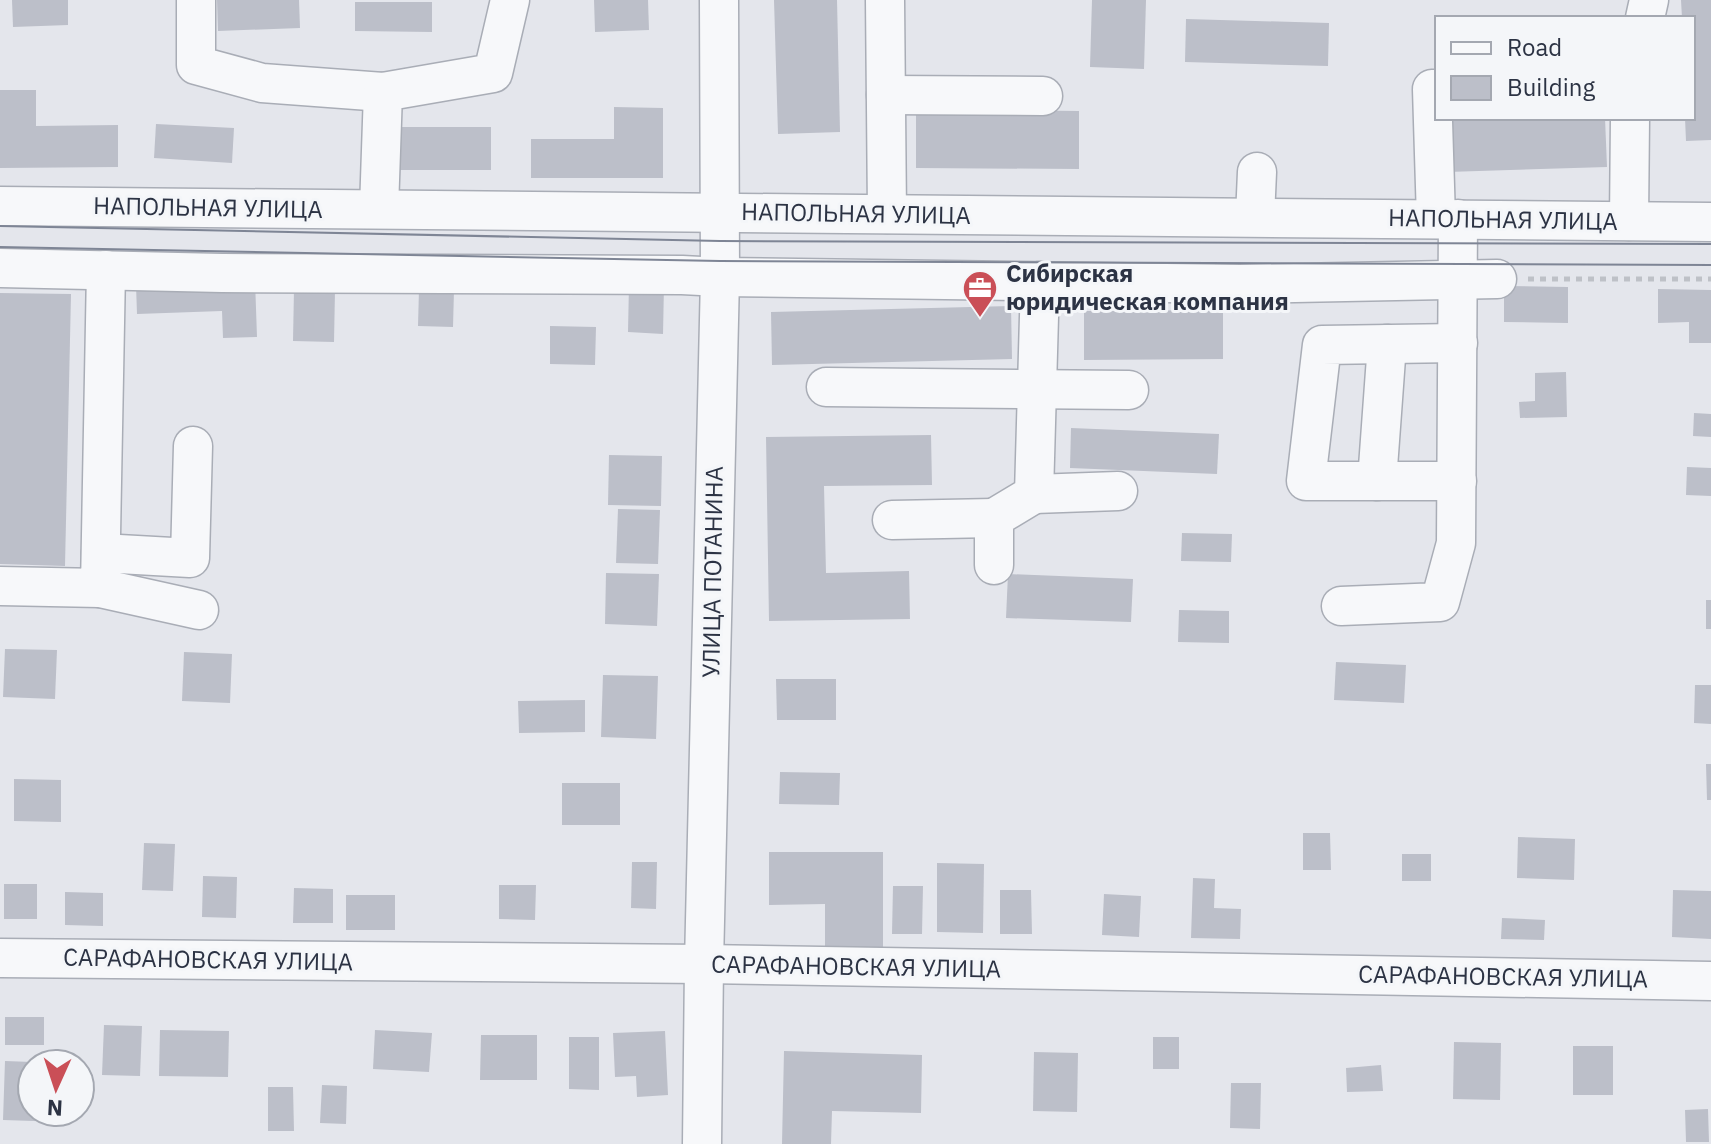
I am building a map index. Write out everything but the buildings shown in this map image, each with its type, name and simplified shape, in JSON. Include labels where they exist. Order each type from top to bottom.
[{"type":"street","points":[[196,0],[196,65],[262,83],[383,92],[493,73],[510,0]]},
{"type":"street","name":"УЛИЦА ПОТАНИНА","points":[[702,1144],[720,277],[719,0]]},
{"type":"street","points":[[885,0],[887,214]]},
{"type":"street","points":[[1435,89],[1432,89],[1435,115]]},
{"type":"street","points":[[379,209],[383,92]]},
{"type":"street","points":[[886,95],[1043,96]]},
{"type":"street","points":[[1341,606],[1440,602],[1456,543],[1458,279],[1447,219],[1436,120]]},
{"type":"street","points":[[1629,221],[1630,120]]},
{"type":"street","points":[[1255,217],[1257,172]]},
{"type":"street","name":"НАПОЛЬНАЯ УЛИЦА","points":[[0,206],[1711,222]]},
{"type":"street","points":[[0,268],[1240,284],[1497,279]]},
{"type":"street","points":[[101,571],[106,270]]},
{"type":"street","points":[[1034,494],[1040,281]]},
{"type":"street","points":[[1457,481],[1306,481],[1322,345],[1458,343]]},
{"type":"street","points":[[1377,481],[1387,344]]},
{"type":"street","points":[[826,387],[1129,390]]},
{"type":"street","points":[[0,586],[190,558],[193,446]]},
{"type":"street","points":[[892,520],[994,518],[1034,494],[1118,491]]},
{"type":"street","points":[[994,518],[994,565]]},
{"type":"street","points":[[101,571],[199,610]]},
{"type":"street","name":"САРАФАНОВСКАЯ УЛИЦА","points":[[0,958],[704,964],[1711,981]]},
{"type":"path","points":[[1497,279],[1711,279]]},
{"type":"tram line","points":[[0,226],[720,241],[1711,244]]},
{"type":"tram line","points":[[0,247],[720,261],[1711,265]]},
{"type":"place","name":"Сибирская юридическая компания","points":[[980,319]]}]
